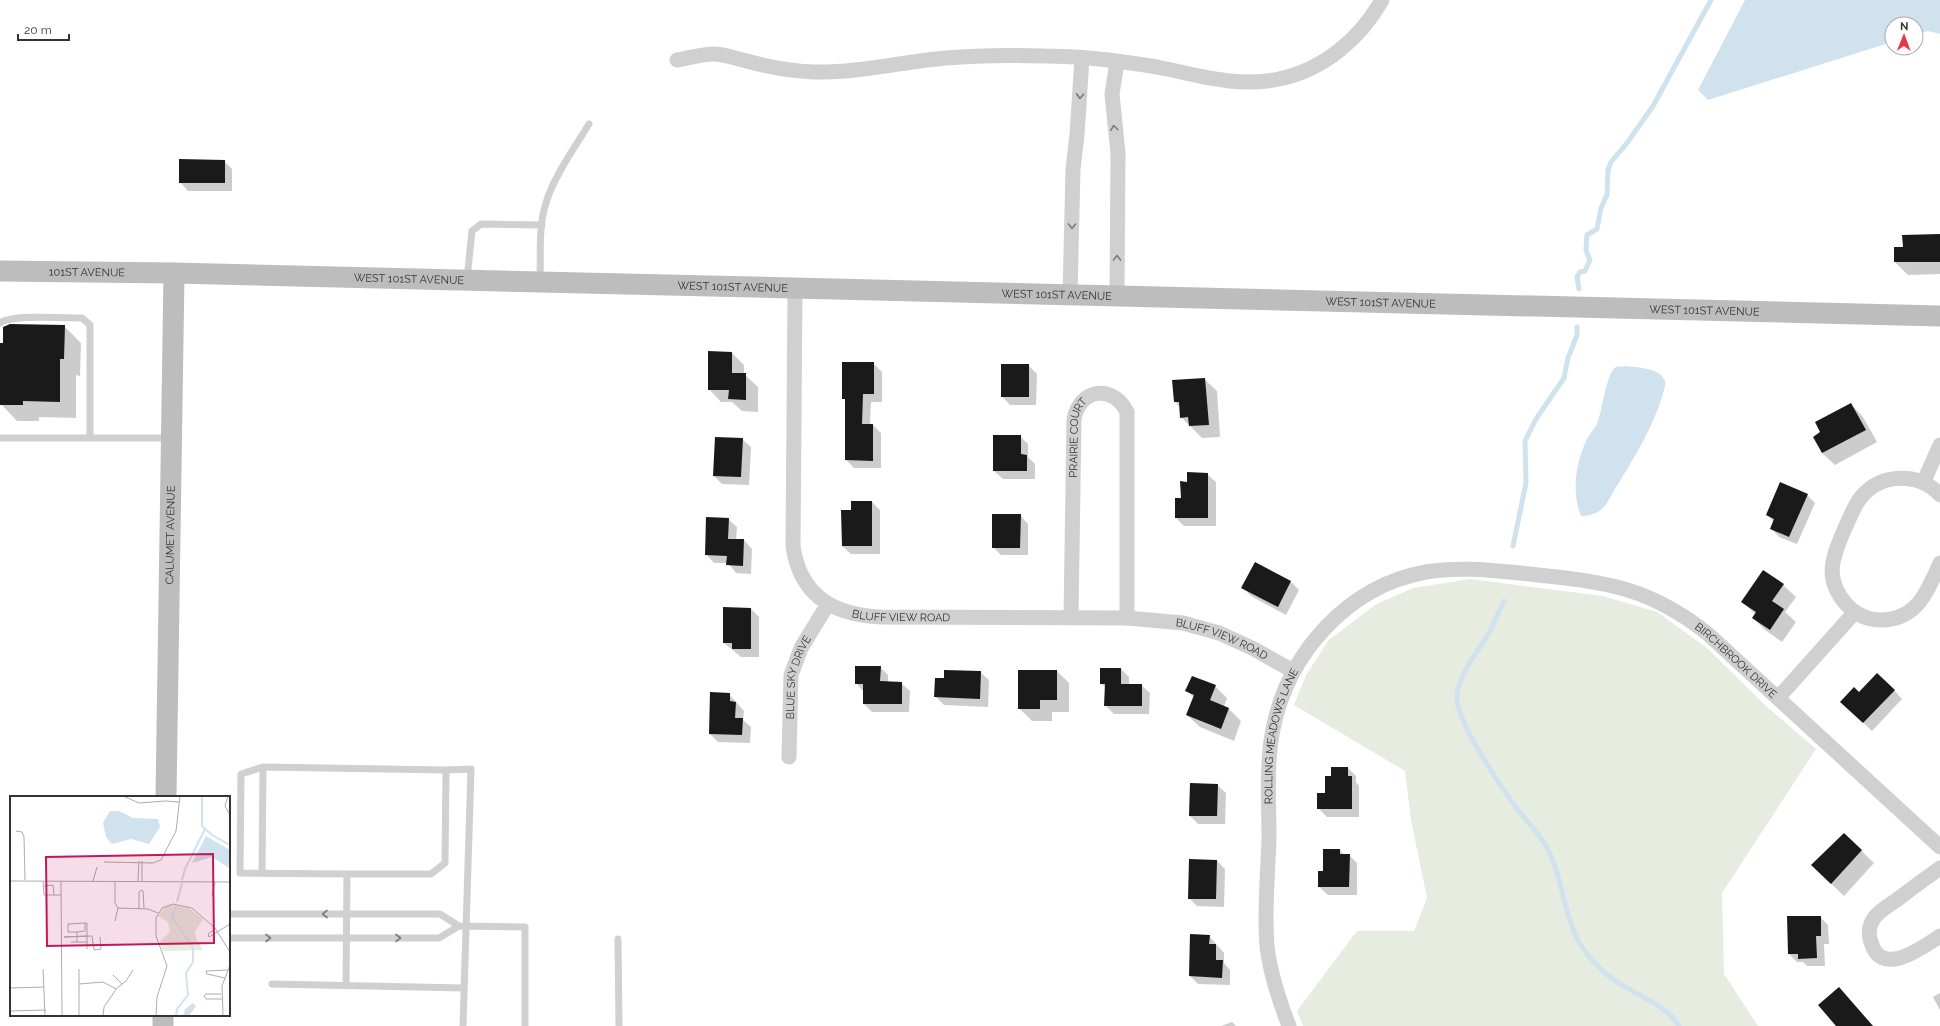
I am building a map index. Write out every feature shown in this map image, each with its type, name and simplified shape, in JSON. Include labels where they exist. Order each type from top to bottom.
[{"type":"street","points":[[677,60],[714,54],[784,69],[826,72],[974,56],[1019,55],[1082,58],[1156,67],[1229,82],[1266,81],[1280,79],[1318,64],[1341,49],[1368,22],[1382,0]]},
{"type":"street","points":[[1070,296],[1073,169],[1078,135],[1082,58]]},
{"type":"street","points":[[1117,62],[1112,94],[1118,153],[1117,297]]},
{"type":"street","name":"101ST AVENUE","points":[[0,271],[174,273]]},
{"type":"street","name":"WEST 101ST AVENUE","points":[[174,273],[1940,316]]},
{"type":"street","name":"CALUMET AVENUE","points":[[166,796],[174,273]]},
{"type":"street","name":"BLUFF VIEW ROAD","points":[[795,289],[793,546],[798,572],[815,594],[828,604],[850,614],[881,617],[1127,618],[1183,622],[1203,628],[1252,648],[1293,671]]},
{"type":"street","name":"PRAIRIE COURT","points":[[1071,618],[1074,419],[1080,402],[1094,394],[1101,393],[1117,398],[1123,404],[1128,416],[1127,618]]},
{"type":"street","points":[[1923,483],[1940,445]]},
{"type":"street","points":[[1940,495],[1923,483],[1912,479],[1901,478],[1880,482],[1862,496],[1856,504],[1834,555],[1832,574],[1834,585],[1838,594],[1855,612],[1860,616],[1879,620],[1900,617],[1921,602],[1927,593],[1940,563]]},
{"type":"street","name":"ROLLING MEADOWS LANE","points":[[1289,1026],[1273,976],[1266,931],[1271,745],[1278,710],[1293,671],[1303,654],[1321,632],[1344,610],[1370,593],[1402,579],[1426,572],[1448,569],[1484,570]]},
{"type":"street","name":"BIRCHBROOK DRIVE","points":[[1484,570],[1598,582],[1619,586],[1659,601],[1692,621],[1940,847]]},
{"type":"street","name":"BLUE SKY DRIVE","points":[[789,757],[791,675],[801,648],[828,604]]},
{"type":"street","points":[[1778,698],[1855,612]]},
{"type":"street","points":[[1940,868],[1880,912],[1871,924],[1869,935],[1872,946],[1876,951],[1884,957],[1894,959],[1909,955],[1940,936]]},
{"type":"lane","points":[[540,283],[542,225],[546,203],[560,172],[589,124]]},
{"type":"lane","points":[[466,281],[472,231],[481,224],[542,225]]},
{"type":"lane","points":[[0,323],[17,318],[82,318],[90,325],[90,438]]},
{"type":"lane","points":[[0,438],[171,438]]},
{"type":"lane","points":[[446,770],[445,863],[431,874],[240,874],[241,774],[263,767],[446,770],[471,769],[462,926],[464,988],[463,1026]]},
{"type":"lane","points":[[262,873],[263,767]]},
{"type":"lane","points":[[346,986],[347,874]]},
{"type":"lane","points":[[230,914],[440,914],[462,926],[525,927],[525,1026]]},
{"type":"lane","points":[[230,938],[439,938],[462,926]]},
{"type":"lane","points":[[618,939],[619,1026]]},
{"type":"lane","points":[[272,984],[464,988]]},
{"type":"shaded area","points":[[1470,579],[1603,596],[1657,612],[1707,648],[1765,705],[1816,749],[1722,893],[1724,974],[1758,1026],[1303,1026],[1297,1011],[1357,931],[1414,931],[1427,898],[1411,820],[1405,771],[1294,705],[1306,675],[1329,640],[1375,605],[1413,588]]},
{"type":"water","points":[[1745,0],[1940,0],[1940,34],[1928,31],[1924,32],[1924,16],[1884,16],[1884,45],[1708,100],[1698,90]]},
{"type":"water","points":[[1625,366],[1657,372],[1661,375],[1665,382],[1663,394],[1644,440],[1607,503],[1596,513],[1581,516],[1576,497],[1576,477],[1580,457],[1587,439],[1597,424],[1600,416],[1607,383],[1610,376],[1616,367]]},
{"type":"building","points":[[179,159],[225,160],[225,183],[179,183]]},
{"type":"building","points":[[1940,234],[1940,262],[1894,262],[1894,247],[1903,247],[1902,235]]},
{"type":"building","points":[[10,324],[65,325],[64,359],[60,359],[60,402],[23,401],[23,405],[0,405],[0,343],[3,343],[3,327]]},
{"type":"building","points":[[708,351],[732,352],[732,373],[746,373],[746,400],[728,399],[729,390],[708,390]]},
{"type":"building","points":[[842,362],[874,362],[874,394],[863,394],[862,424],[873,424],[873,461],[845,460],[845,399],[842,399]]},
{"type":"building","points":[[1001,364],[1029,364],[1029,397],[1001,397]]},
{"type":"building","points":[[1205,378],[1209,425],[1189,426],[1188,417],[1180,418],[1179,402],[1174,402],[1172,380]]},
{"type":"building","points":[[1851,403],[1866,430],[1822,453],[1813,437],[1820,432],[1815,422]]},
{"type":"building","points":[[993,435],[1021,435],[1021,454],[1027,455],[1027,471],[993,471]]},
{"type":"building","points":[[715,437],[743,438],[741,477],[713,476]]},
{"type":"building","points":[[1187,472],[1208,473],[1208,518],[1175,518],[1175,498],[1181,498],[1180,481],[1187,482]]},
{"type":"building","points":[[1780,482],[1808,494],[1789,537],[1770,529],[1774,519],[1766,515]]},
{"type":"building","points":[[851,501],[872,501],[872,546],[842,546],[841,510],[851,510]]},
{"type":"building","points":[[992,514],[1021,514],[1020,548],[992,548]]},
{"type":"building","points":[[706,517],[729,518],[728,539],[744,539],[743,566],[726,565],[727,556],[705,555]]},
{"type":"building","points":[[1255,562],[1291,581],[1278,607],[1241,588]]},
{"type":"building","points":[[1763,570],[1784,584],[1772,601],[1784,609],[1770,630],[1752,618],[1756,612],[1741,602]]},
{"type":"building","points":[[723,607],[751,608],[751,649],[732,649],[732,643],[723,643]]},
{"type":"building","points":[[855,666],[881,666],[880,681],[902,682],[902,704],[863,704],[863,684],[855,684]]},
{"type":"building","points":[[1100,668],[1121,668],[1121,684],[1142,684],[1142,706],[1104,706],[1105,684],[1100,684]]},
{"type":"building","points":[[944,670],[981,671],[980,699],[934,697],[935,678],[944,678]]},
{"type":"building","points":[[1018,670],[1057,670],[1057,700],[1040,700],[1040,709],[1018,709]]},
{"type":"building","points":[[1877,673],[1895,690],[1863,723],[1840,702],[1854,687],[1859,692]]},
{"type":"building","points":[[1192,676],[1216,685],[1210,700],[1229,708],[1221,729],[1186,715],[1194,695],[1185,691]]},
{"type":"building","points":[[710,692],[730,693],[730,701],[736,702],[735,718],[743,718],[742,735],[709,734]]},
{"type":"building","points":[[1331,767],[1348,767],[1348,776],[1352,776],[1352,809],[1317,809],[1317,793],[1325,793],[1325,776],[1331,776]]},
{"type":"building","points":[[1190,783],[1218,784],[1217,816],[1189,816]]},
{"type":"building","points":[[1844,833],[1862,850],[1831,884],[1811,865]]},
{"type":"building","points":[[1323,849],[1340,849],[1340,854],[1350,854],[1349,887],[1318,887],[1318,871],[1323,871]]},
{"type":"building","points":[[1189,859],[1217,860],[1216,899],[1188,899]]},
{"type":"building","points":[[1787,916],[1821,916],[1821,936],[1816,936],[1817,958],[1798,959],[1798,954],[1788,954]]},
{"type":"building","points":[[1190,934],[1210,935],[1209,944],[1216,944],[1216,960],[1223,960],[1222,978],[1189,976]]},
{"type":"building","points":[[1839,987],[1873,1026],[1836,1026],[1818,1005]]},
{"type":"waterway","points":[[1579,289],[1577,277],[1580,272],[1585,271],[1590,260],[1586,250],[1587,235],[1597,229],[1601,208],[1607,195],[1608,170],[1611,162],[1627,143],[1653,106],[1711,0]]},
{"type":"waterway","points":[[1513,546],[1526,483],[1525,441],[1536,419],[1564,378],[1568,358],[1577,335],[1577,327]]},
{"type":"waterway","points":[[1504,601],[1490,631],[1466,669],[1459,686],[1457,695],[1458,706],[1463,720],[1480,753],[1501,786],[1517,809],[1537,833],[1548,851],[1555,865],[1572,926],[1578,941],[1587,954],[1599,968],[1610,977],[1667,1012],[1679,1026]]}]
